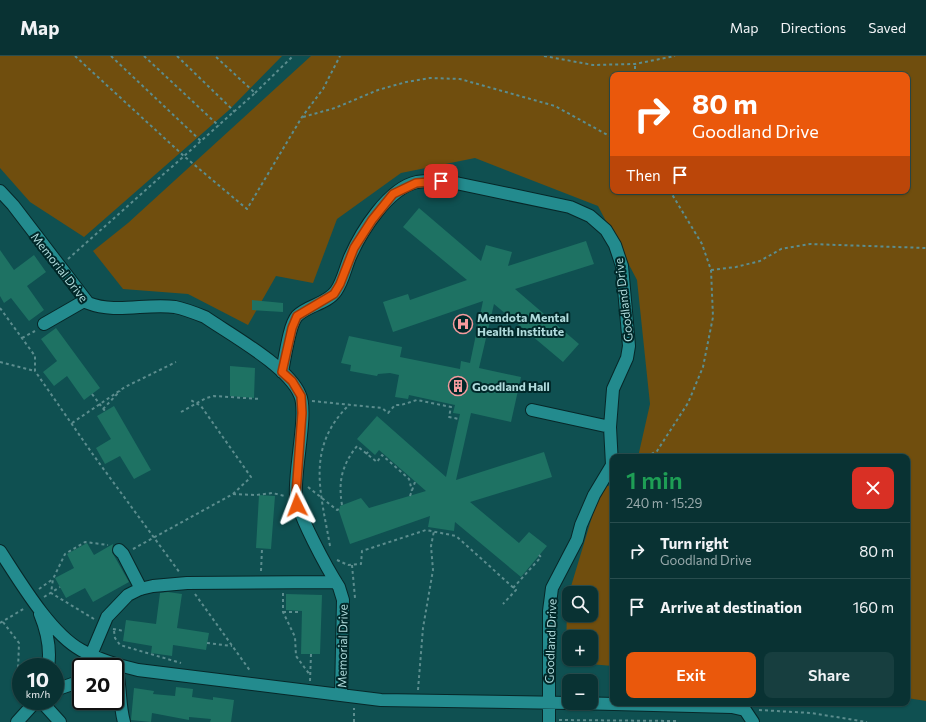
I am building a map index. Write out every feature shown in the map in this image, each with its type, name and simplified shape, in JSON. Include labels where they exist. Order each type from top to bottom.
[{"type":"lane","name":"Goodland Drive","points":[[282,372],[292,328],[297,316],[334,294],[340,284],[354,248],[372,220],[393,194],[416,183],[431,181],[451,182],[570,207],[590,216],[606,230],[615,245],[622,266],[629,346],[627,358],[613,390],[610,427],[611,454]]},
{"type":"lane","name":"Memorial Drive","points":[[0,191],[13,205],[84,301],[92,305],[110,308],[161,306],[176,307],[194,312],[210,321],[282,372],[292,381],[301,399],[302,413],[296,482],[296,502],[336,582],[343,600],[341,695]]},
{"type":"lane","points":[[44,324],[84,301]]},
{"type":"lane","points":[[532,410],[610,427]]},
{"type":"lane","name":"Goodland Drive","points":[[549,721],[549,611],[552,588],[577,540],[581,525],[594,495],[610,467]]},
{"type":"lane","name":"Memorial Drive","points":[[0,550],[33,601],[69,641],[79,649],[116,665],[138,670],[381,700],[562,703]]},
{"type":"lane","points":[[117,550],[141,589]]},
{"type":"lane","points":[[91,655],[107,617],[116,605],[128,595],[141,589],[153,586],[187,583],[336,582]]},
{"type":"lane","points":[[33,601],[46,633],[47,658]]},
{"type":"lane","points":[[124,671],[138,670]]},
{"type":"lane","points":[[598,703],[610,704]]},
{"type":"lane","points":[[715,706],[745,710],[753,722]]},
{"type":"lane","points":[[17,722],[28,710]]},
{"type":"lane","points":[[49,710],[60,722]]},
{"type":"lane","points":[[120,710],[124,722]]},
{"type":"path","points":[[75,56],[185,157],[247,208],[302,117],[323,88],[340,56]]},
{"type":"path","points":[[111,56],[202,142]]},
{"type":"path","points":[[144,56],[219,126]]},
{"type":"path","points":[[177,56],[235,112]]},
{"type":"path","points":[[215,56],[255,93]]},
{"type":"path","points":[[59,267],[202,142],[293,56]]},
{"type":"path","points":[[544,56],[593,65],[635,64],[675,56]]},
{"type":"path","points":[[635,64],[635,72]]},
{"type":"path","points":[[302,117],[335,108],[378,90],[406,82],[430,78],[460,79],[555,106],[610,136]]},
{"type":"path","points":[[652,454],[657,451],[688,402],[703,367],[713,317],[712,270],[702,244],[672,194]]},
{"type":"path","points":[[712,270],[754,263],[781,250],[810,244],[926,248]]},
{"type":"path","points":[[0,308],[35,356],[36,370],[72,423],[254,676],[254,684]]},
{"type":"path","points":[[22,338],[44,324]]},
{"type":"path","points":[[0,362],[36,370]]},
{"type":"path","points":[[72,423],[125,386],[176,362]]},
{"type":"path","points":[[136,376],[138,380]]},
{"type":"path","points":[[92,394],[104,410],[125,386]]},
{"type":"path","points":[[182,412],[214,396],[260,399]]},
{"type":"path","points":[[33,601],[53,579],[65,554],[85,542],[117,550],[154,538],[233,494],[251,477],[198,403],[189,399]]},
{"type":"path","points":[[301,399],[382,408],[388,413],[395,405],[402,406],[417,400],[451,407],[449,417],[459,419]]},
{"type":"path","points":[[332,552],[318,484],[318,468],[323,446],[336,419],[349,405]]},
{"type":"path","points":[[342,505],[341,482],[347,461],[357,446],[377,462],[382,455],[409,478],[412,491]]},
{"type":"path","points":[[366,454],[369,451]]},
{"type":"path","points":[[296,482],[304,484],[337,510],[339,509]]},
{"type":"path","points":[[410,496],[415,482]]},
{"type":"path","points":[[233,494],[256,495],[272,493],[296,502]]},
{"type":"path","points":[[417,701],[423,628],[433,570],[432,546],[434,531]]},
{"type":"path","points":[[333,556],[344,564],[361,564],[362,551],[420,532],[434,531],[456,536],[516,590],[503,604]]},
{"type":"path","points":[[261,583],[262,549]]},
{"type":"path","points":[[513,588],[541,557],[539,555]]},
{"type":"path","points":[[53,579],[51,593],[103,625],[124,631]]},
{"type":"path","points":[[293,582],[282,593],[283,612],[295,637],[296,656],[310,675]]},
{"type":"path","points":[[283,612],[300,612]]},
{"type":"path","points":[[3,621],[20,643],[19,658]]},
{"type":"path","points":[[207,643],[232,646]]},
{"type":"path","points":[[310,681],[311,654]]},
{"type":"path","points":[[745,710],[812,713],[867,722]]},
{"type":"path","points":[[549,721],[676,722]]},
{"type":"shaded area","name":"Mendota Mental Health Institute","points":[[0,56],[926,56],[926,722],[0,722]]},
{"type":"shaded area","points":[[0,56],[282,56],[229,110],[84,237],[30,202],[0,168]]},
{"type":"shaded area","points":[[311,56],[926,56],[926,701],[910,698],[910,454],[639,454],[650,404],[637,280],[598,206],[475,158],[401,173],[337,219],[313,283],[276,276],[248,325],[188,294],[123,289],[93,251],[128,223]]},
{"type":"shaded area","points":[[610,486],[610,666],[598,665],[598,630],[567,630],[567,622],[598,622],[598,586],[571,586],[601,487]]},
{"type":"building","name":"Goodland Hall","points":[[419,208],[481,261],[486,245],[512,252],[508,266],[586,241],[594,264],[515,289],[579,344],[563,362],[494,304],[479,368],[521,377],[511,422],[471,413],[456,480],[544,452],[552,477],[470,502],[519,543],[529,532],[547,546],[521,577],[455,522],[454,531],[428,527],[430,516],[350,544],[339,511],[340,506],[361,498],[369,508],[426,491],[379,450],[375,455],[357,439],[377,416],[446,477],[460,414],[453,413],[455,405],[409,395],[408,399],[395,397],[399,375],[390,373],[378,374],[377,376],[350,371],[351,365],[341,363],[349,336],[402,347],[400,357],[460,369],[461,361],[470,363],[483,301],[393,332],[383,302],[408,294],[410,300],[467,280],[403,227]]},
{"type":"building","points":[[0,250],[14,270],[34,255],[46,272],[27,286],[44,310],[29,321],[11,298],[4,303],[0,296]]},
{"type":"building","points":[[252,300],[283,303],[283,312],[252,310]]},
{"type":"building","points":[[56,328],[100,388],[84,400],[67,376],[54,386],[43,372],[57,361],[41,339]]},
{"type":"building","points":[[230,366],[255,368],[254,398],[230,396]]},
{"type":"building","points":[[114,406],[151,470],[134,479],[120,456],[105,464],[96,448],[111,439],[97,416]]},
{"type":"building","points":[[259,495],[275,496],[271,549],[256,548]]},
{"type":"building","points":[[87,543],[94,555],[113,544],[112,552],[129,582],[93,602],[85,588],[66,598],[55,578],[74,568],[67,554]]},
{"type":"building","points":[[168,592],[182,594],[177,628],[209,633],[206,650],[173,645],[172,656],[151,653],[152,646],[123,641],[126,620],[156,624],[160,593]]},
{"type":"building","points":[[286,594],[322,595],[320,654],[301,654],[302,611],[286,610]]},
{"type":"building","points":[[176,687],[193,689],[192,697],[213,700],[213,697],[234,700],[231,722],[210,722],[211,719],[189,717],[189,720],[152,713],[151,722],[131,720],[134,688],[154,691],[153,694],[175,696]]},
{"type":"place","name":"Mendota Mental Health Institute","points":[[463,324]]},
{"type":"place","name":"Goodland Hall","points":[[458,386]]},
{"type":"route","points":[[297,505],[296,478],[302,413],[301,396],[292,381],[282,372],[292,328],[297,316],[334,294],[340,284],[346,265],[354,248],[372,220],[393,194],[416,183],[441,181]]}]
